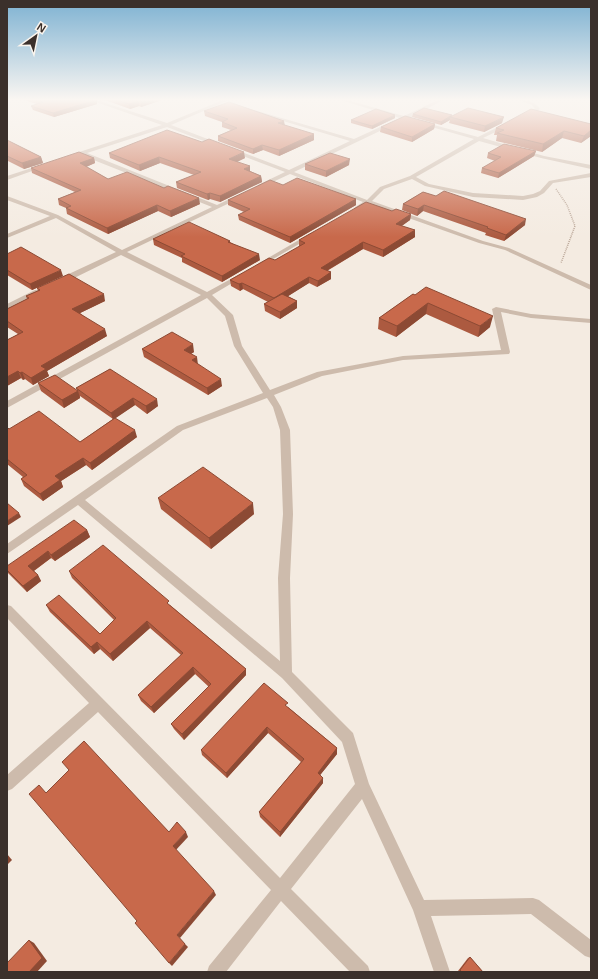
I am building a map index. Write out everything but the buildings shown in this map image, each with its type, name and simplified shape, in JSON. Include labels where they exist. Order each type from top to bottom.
[{"type":"street","points":[[66,158],[102,146]]},
{"type":"street","points":[[223,146],[368,202],[481,242],[507,249],[591,288]]},
{"type":"street","points":[[253,189],[345,146]]},
{"type":"street","points":[[348,213],[368,202],[382,188],[394,182],[412,177],[466,146]]},
{"type":"street","points":[[502,146],[543,157],[591,167]]},
{"type":"street","points":[[80,153],[218,207]]},
{"type":"street","points":[[7,178],[51,163]]},
{"type":"street","points":[[412,177],[427,185],[473,195],[523,198],[535,196],[542,192],[551,182],[591,175]]},
{"type":"street","points":[[58,283],[246,193]]},
{"type":"street","points":[[7,198],[56,216],[123,253],[208,295],[229,315],[238,346],[277,408],[285,430],[288,514],[284,578],[286,674]]},
{"type":"street","points":[[7,236],[56,216]]},
{"type":"street","points":[[255,268],[315,233]]},
{"type":"street","points":[[7,405],[208,295],[248,271]]},
{"type":"street","points":[[7,307],[43,290]]},
{"type":"street","points":[[7,550],[180,428],[320,374],[403,358],[506,352],[496,309],[531,316],[591,321]]},
{"type":"street","points":[[78,500],[286,674],[348,738],[363,786],[420,908],[442,972]]},
{"type":"street","points":[[7,610],[100,703],[362,972]]},
{"type":"street","points":[[7,784],[100,703]]},
{"type":"street","points":[[215,972],[363,786]]},
{"type":"street","points":[[420,908],[533,906],[591,950]]},
{"type":"path","points":[[551,182],[567,205],[575,226],[561,263],[555,271]]}]
